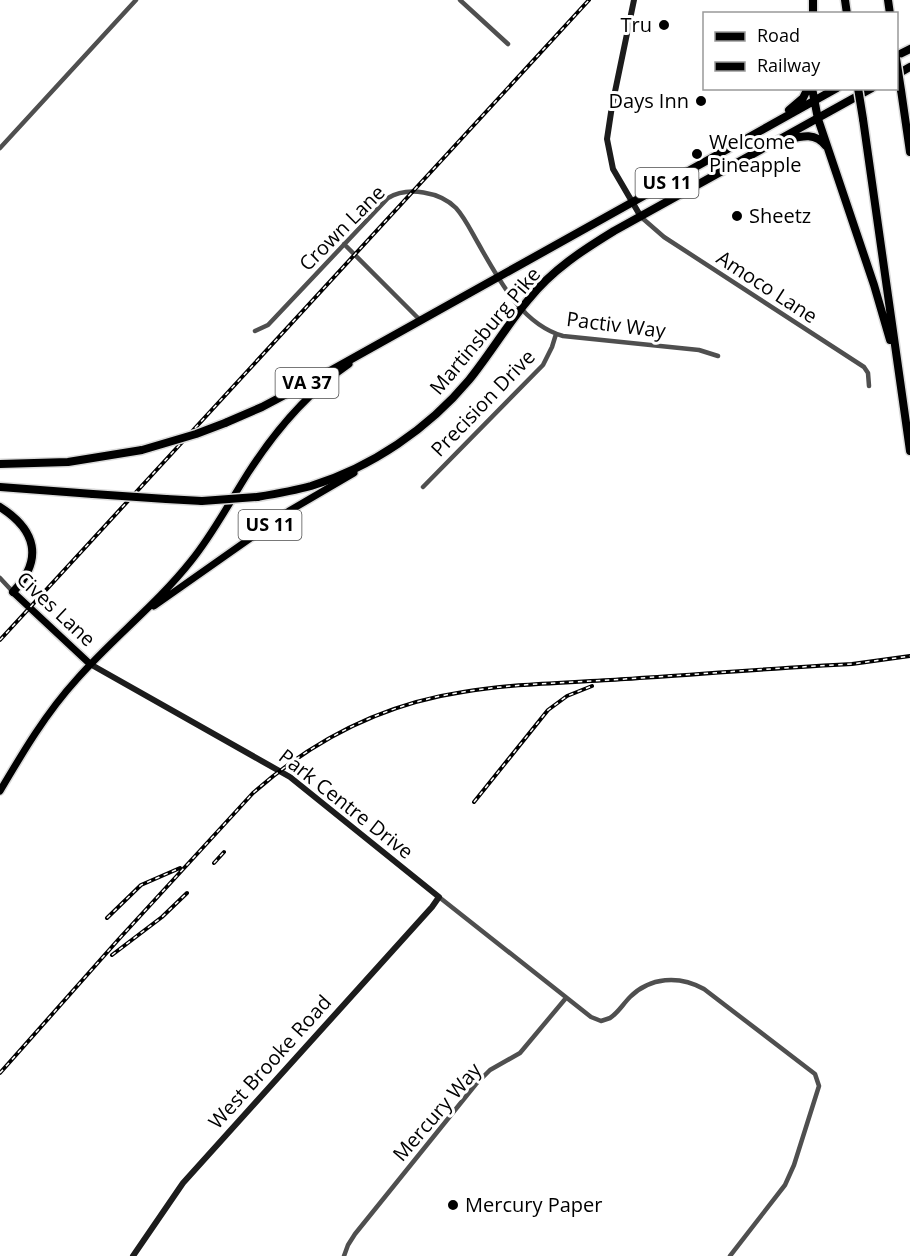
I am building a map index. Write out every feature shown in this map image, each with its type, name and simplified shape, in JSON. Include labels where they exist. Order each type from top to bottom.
[{"type":"highway","points":[[898,65],[910,152]]},
{"type":"highway","points":[[760,132],[797,104],[808,90]]},
{"type":"highway","points":[[811,90],[828,151],[897,360]]},
{"type":"highway","name":"Martinsburg Pike","points":[[386,339],[833,90]]},
{"type":"highway","points":[[858,90],[910,451]]},
{"type":"highway","name":"Martinsburg Pike","points":[[0,487],[202,501],[257,497],[310,486],[375,458],[407,438],[433,417],[462,387],[546,280],[577,254],[869,90]]},
{"type":"highway","points":[[772,144],[810,135],[822,142],[828,151]]},
{"type":"highway","name":"VA 37","points":[[0,464],[68,462],[142,450],[196,434],[225,423],[291,391],[386,339]]},
{"type":"highway","points":[[0,507],[23,526],[30,538],[32,548],[29,570],[13,592]]},
{"type":"main road","name":"US 11","points":[[0,791],[47,714],[90,664],[137,619],[200,551],[258,458],[291,416],[328,380],[386,339]]},
{"type":"main road","name":"US 11","points":[[137,619],[289,511],[389,452],[407,438]]},
{"type":"main road","name":"Cives Lane","points":[[13,592],[90,664]]},
{"type":"street","points":[[0,148],[136,0]]},
{"type":"street","points":[[460,0],[508,44]]},
{"type":"street","points":[[634,0],[607,139],[613,169],[640,217]]},
{"type":"street","name":"Crown Lane","points":[[255,330],[268,325],[393,195],[404,192],[425,193],[445,200],[457,210],[497,276]]},
{"type":"street","name":"Amoco Lane","points":[[640,217],[664,237],[864,367],[868,373],[869,386]]},
{"type":"street","points":[[344,244],[420,320]]},
{"type":"street","name":"Pactiv Way","points":[[497,276],[521,309],[556,334],[699,350],[718,356]]},
{"type":"street","name":"Precision Drive","points":[[423,487],[543,365],[556,334]]},
{"type":"street","name":"Cives Lane","points":[[0,578],[13,592]]},
{"type":"street","name":"Park Centre Drive","points":[[90,664],[290,777],[591,1017],[605,1020],[615,1015],[634,993],[649,984],[665,980],[688,982],[708,992],[813,1072],[818,1078],[819,1086],[794,1165],[785,1185],[730,1256]]},
{"type":"street","name":"West Brooke Road","points":[[133,1256],[183,1183],[439,897]]},
{"type":"street","name":"Mercury Way","points":[[344,1256],[355,1234],[476,1084],[490,1070],[520,1053],[566,998]]},
{"type":"railway","points":[[0,640],[589,0]]},
{"type":"railway","points":[[0,1073],[253,793],[300,757],[350,727],[405,705],[483,689],[852,664],[910,656]]},
{"type":"railway","points":[[474,802],[548,710],[567,696],[592,686]]},
{"type":"railway","points":[[214,863],[224,852]]},
{"type":"railway","points":[[107,918],[141,885],[180,868]]},
{"type":"railway","points":[[112,955],[162,917],[187,893]]},
{"type":"place","name":"Tru","points":[[664,25]]},
{"type":"place","name":"Days Inn","points":[[701,101]]},
{"type":"place","name":"Welcome Pineapple","points":[[697,154]]},
{"type":"place","name":"Sheetz","points":[[737,216]]},
{"type":"place","name":"Mercury Paper","points":[[453,1205]]}]
